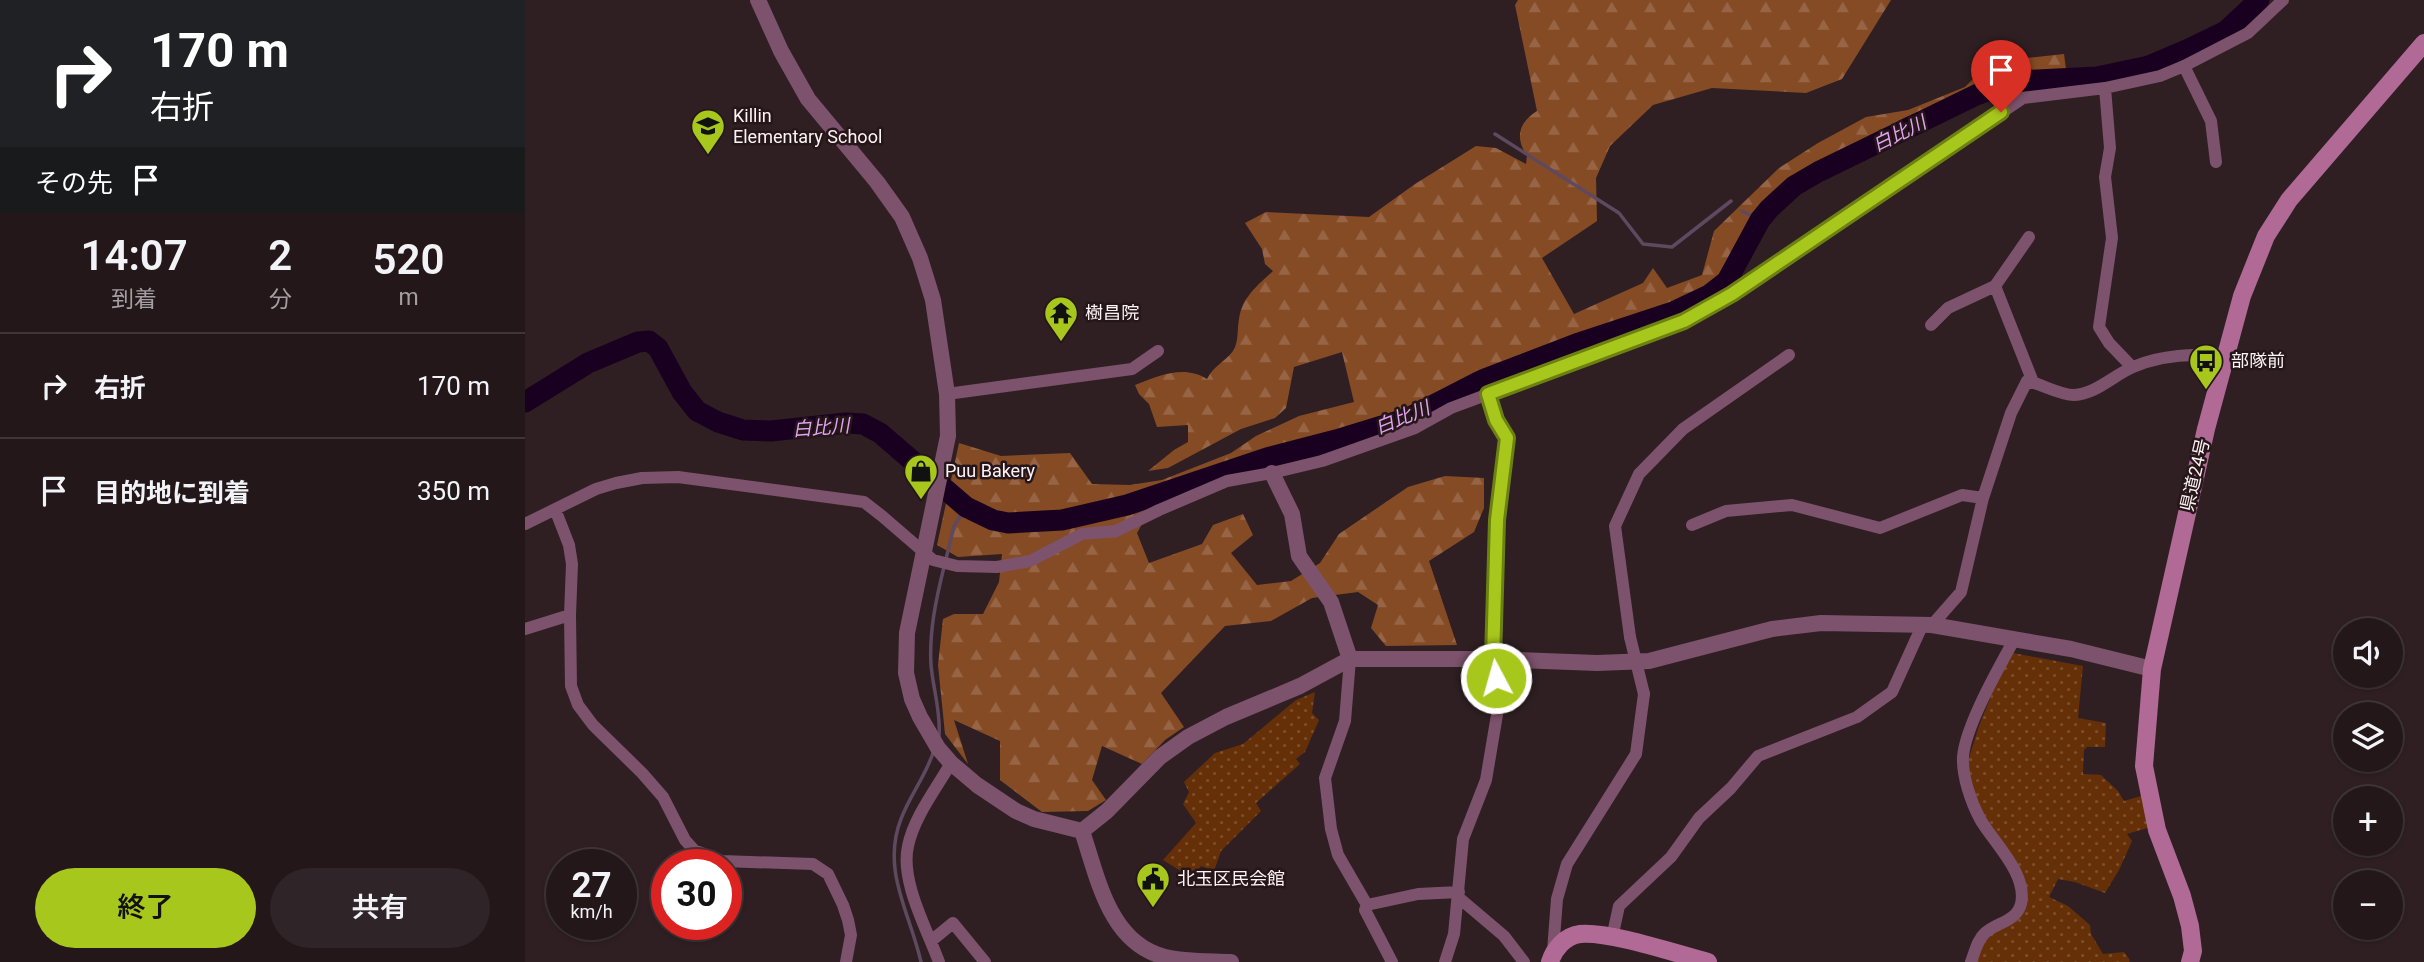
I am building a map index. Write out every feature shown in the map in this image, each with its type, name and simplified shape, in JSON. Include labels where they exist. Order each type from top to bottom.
[{"type":"main road","name":"県道24号","points":[[2190,962],[2193,951],[2190,926],[2182,896],[2157,830],[2144,766],[2152,669],[2173,567],[2225,356],[2253,265],[2276,218],[2322,160],[2424,43]]},
{"type":"main road","points":[[1552,957],[1568,938],[1581,934],[1612,938],[1708,962]]},
{"type":"street","points":[[758,0],[781,51],[808,99],[877,182],[902,217],[920,258],[933,300],[947,394],[948,436],[934,500],[929,556],[907,634],[908,685],[912,699],[930,737],[948,760],[977,785],[1016,811],[1034,819],[1082,831]]},
{"type":"street","points":[[525,524],[616,483],[642,478],[678,477],[863,502],[929,556],[957,566],[996,567],[1030,561],[1082,534],[1116,531],[1227,481],[1322,461],[1415,428],[1451,408],[1684,321],[1732,294],[2023,98],[2105,88],[2160,76],[2248,33],[2283,0]]},
{"type":"street","points":[[2184,66],[2211,121],[2216,162]]},
{"type":"street","points":[[2105,88],[2111,148],[2105,177],[2112,238],[2099,327],[2109,343],[2132,367]]},
{"type":"street","points":[[1931,325],[1948,308],[1995,286],[2029,237]]},
{"type":"street","points":[[1995,286],[2033,382]]},
{"type":"street","points":[[947,394],[1132,369],[1158,351]]},
{"type":"street","points":[[1612,938],[1619,906],[1671,858],[1699,818],[1731,788],[1758,756],[1857,717],[1892,692],[1927,626],[1961,592],[1983,498],[2011,412],[2027,381],[2071,395],[2087,393],[2132,367],[2148,361],[2195,354],[2225,356]]},
{"type":"street","points":[[1552,957],[1557,899],[1567,864],[1636,754],[1644,694],[1630,637],[1615,526],[1639,474],[1683,429],[1789,355]]},
{"type":"street","points":[[1445,962],[1454,934],[1463,839],[1486,779],[1500,696],[1493,659],[1497,520],[1507,438],[1496,420],[1488,394]]},
{"type":"street","points":[[1272,473],[1292,514],[1299,556],[1331,601],[1350,659],[1345,721],[1325,778],[1331,829],[1338,855],[1367,905],[1365,910],[1392,962]]},
{"type":"street","points":[[1692,525],[1726,511],[1792,505],[1880,528],[1962,495],[1983,498]]},
{"type":"street","points":[[555,509],[569,545],[572,564],[571,686],[585,715],[663,797],[685,840],[694,850],[722,860],[813,864],[828,874],[848,920],[851,936],[846,962]]},
{"type":"street","points":[[525,629],[570,615]]},
{"type":"street","points":[[1082,831],[1107,811],[1160,757],[1188,737],[1226,717],[1300,686],[1350,659],[1493,659],[1597,663],[1649,661],[1772,629],[1821,623],[1927,626],[2071,649],[2152,669]]},
{"type":"street","points":[[1971,962],[1979,939],[1995,926],[2010,919],[2022,902],[2014,870],[1973,805],[1963,761],[1965,747],[1990,685],[2014,640]]},
{"type":"street","points":[[939,962],[910,886],[906,860],[910,838],[948,760]]},
{"type":"street","points":[[1082,831],[1115,920],[1138,945],[1166,958],[1231,962]]},
{"type":"street","points":[[1367,905],[1418,894],[1458,895],[1504,936],[1524,962]]},
{"type":"street","points":[[931,941],[953,923],[985,962]]},
{"type":"green space","points":[[1518,0],[1891,0],[1842,79],[1806,93],[1712,88],[1653,105],[1610,146],[1596,178],[1597,221],[1542,258],[1574,314],[1643,283],[1653,268],[1667,288],[1702,275],[1714,231],[1779,168],[1866,117],[1908,110],[1965,87],[1990,62],[2064,54],[2066,69],[1981,85],[1904,118],[1776,190],[1752,215],[1728,285],[1705,302],[1660,323],[1503,379],[1398,427],[1201,484],[1153,504],[1137,533],[1149,563],[1202,544],[1213,525],[1243,514],[1253,535],[1231,553],[1257,585],[1291,581],[1320,563],[1339,534],[1408,487],[1445,476],[1484,478],[1484,508],[1474,532],[1429,561],[1457,645],[1386,646],[1371,628],[1378,605],[1358,592],[1312,598],[1271,621],[1225,626],[1161,693],[1184,727],[1165,740],[1142,764],[1102,746],[1092,780],[1106,800],[1088,811],[1042,812],[1000,780],[1000,741],[954,720],[968,764],[945,734],[938,665],[943,619],[954,614],[983,614],[999,582],[1002,554],[958,557],[937,545],[959,443],[1001,456],[1070,453],[1092,484],[1130,485],[1162,480],[1231,453],[1256,436],[1299,416],[1354,402],[1342,352],[1294,367],[1286,408],[1275,418],[1241,429],[1168,468],[1148,471],[1188,442],[1188,425],[1157,427],[1149,404],[1139,394],[1135,385],[1162,375],[1180,372],[1189,372],[1207,379],[1233,351],[1243,304],[1251,292],[1273,271],[1265,264],[1262,249],[1245,223],[1266,212],[1369,217],[1476,146],[1496,148],[1526,164],[1527,156],[1521,143],[1520,131],[1537,111],[1515,5]]},
{"type":"shaded area","points":[[2013,653],[2083,666],[2078,718],[2106,723],[2105,747],[2087,747],[2084,750],[2083,774],[2101,775],[2118,791],[2124,801],[2148,794],[2154,826],[2127,834],[2132,841],[2105,893],[2058,879],[2049,897],[2068,906],[2090,925],[2091,934],[2103,954],[2124,952],[2129,962],[1971,962],[1978,945],[2014,915],[2020,886],[1975,806],[1968,761],[1995,686]]},
{"type":"shaded area","points":[[1315,692],[1312,713],[1319,720],[1305,752],[1296,759],[1300,764],[1256,803],[1261,811],[1221,851],[1214,871],[1201,866],[1192,878],[1163,860],[1196,823],[1183,804],[1189,792],[1184,782],[1215,753],[1243,744],[1296,700]]},
{"type":"waterway","name":"白比川","points":[[525,402],[588,363],[638,342],[649,341],[658,348],[682,392],[697,411],[718,422],[743,430],[771,431],[846,423],[863,424],[880,433],[966,507],[993,520],[1008,523],[1062,520],[1127,505],[1267,458],[1408,418],[1482,380],[1576,344],[1673,312],[1709,295],[1727,281],[1760,220],[1769,209],[1794,186],[1818,172],[1976,95],[2015,81],[2097,77],[2149,66],[2226,31],[2259,0]]},
{"type":"waterway","points":[[1495,134],[1619,213],[1643,244],[1672,247],[1731,201]]},
{"type":"waterway","points":[[1742,211],[1760,220]]},
{"type":"waterway","points":[[946,559],[954,526],[966,507]]},
{"type":"waterway","points":[[939,736],[931,640],[944,567]]},
{"type":"waterway","points":[[921,962],[899,891],[894,856],[901,819],[934,750]]},
{"type":"place","name":"Killin Elementary School","points":[[708,156]]},
{"type":"place","name":"樹昌院","points":[[1061,343]]},
{"type":"place","name":"部隊前","points":[[2206,391]]},
{"type":"place","name":"Puu Bakery","points":[[921,501]]},
{"type":"place","name":"北玉区民会館","points":[[1153,909]]},
{"type":"route","points":[[1496,678],[1493,659],[1497,520],[1507,438],[1496,420],[1488,394],[1684,321],[1732,294],[2001,112]]}]
